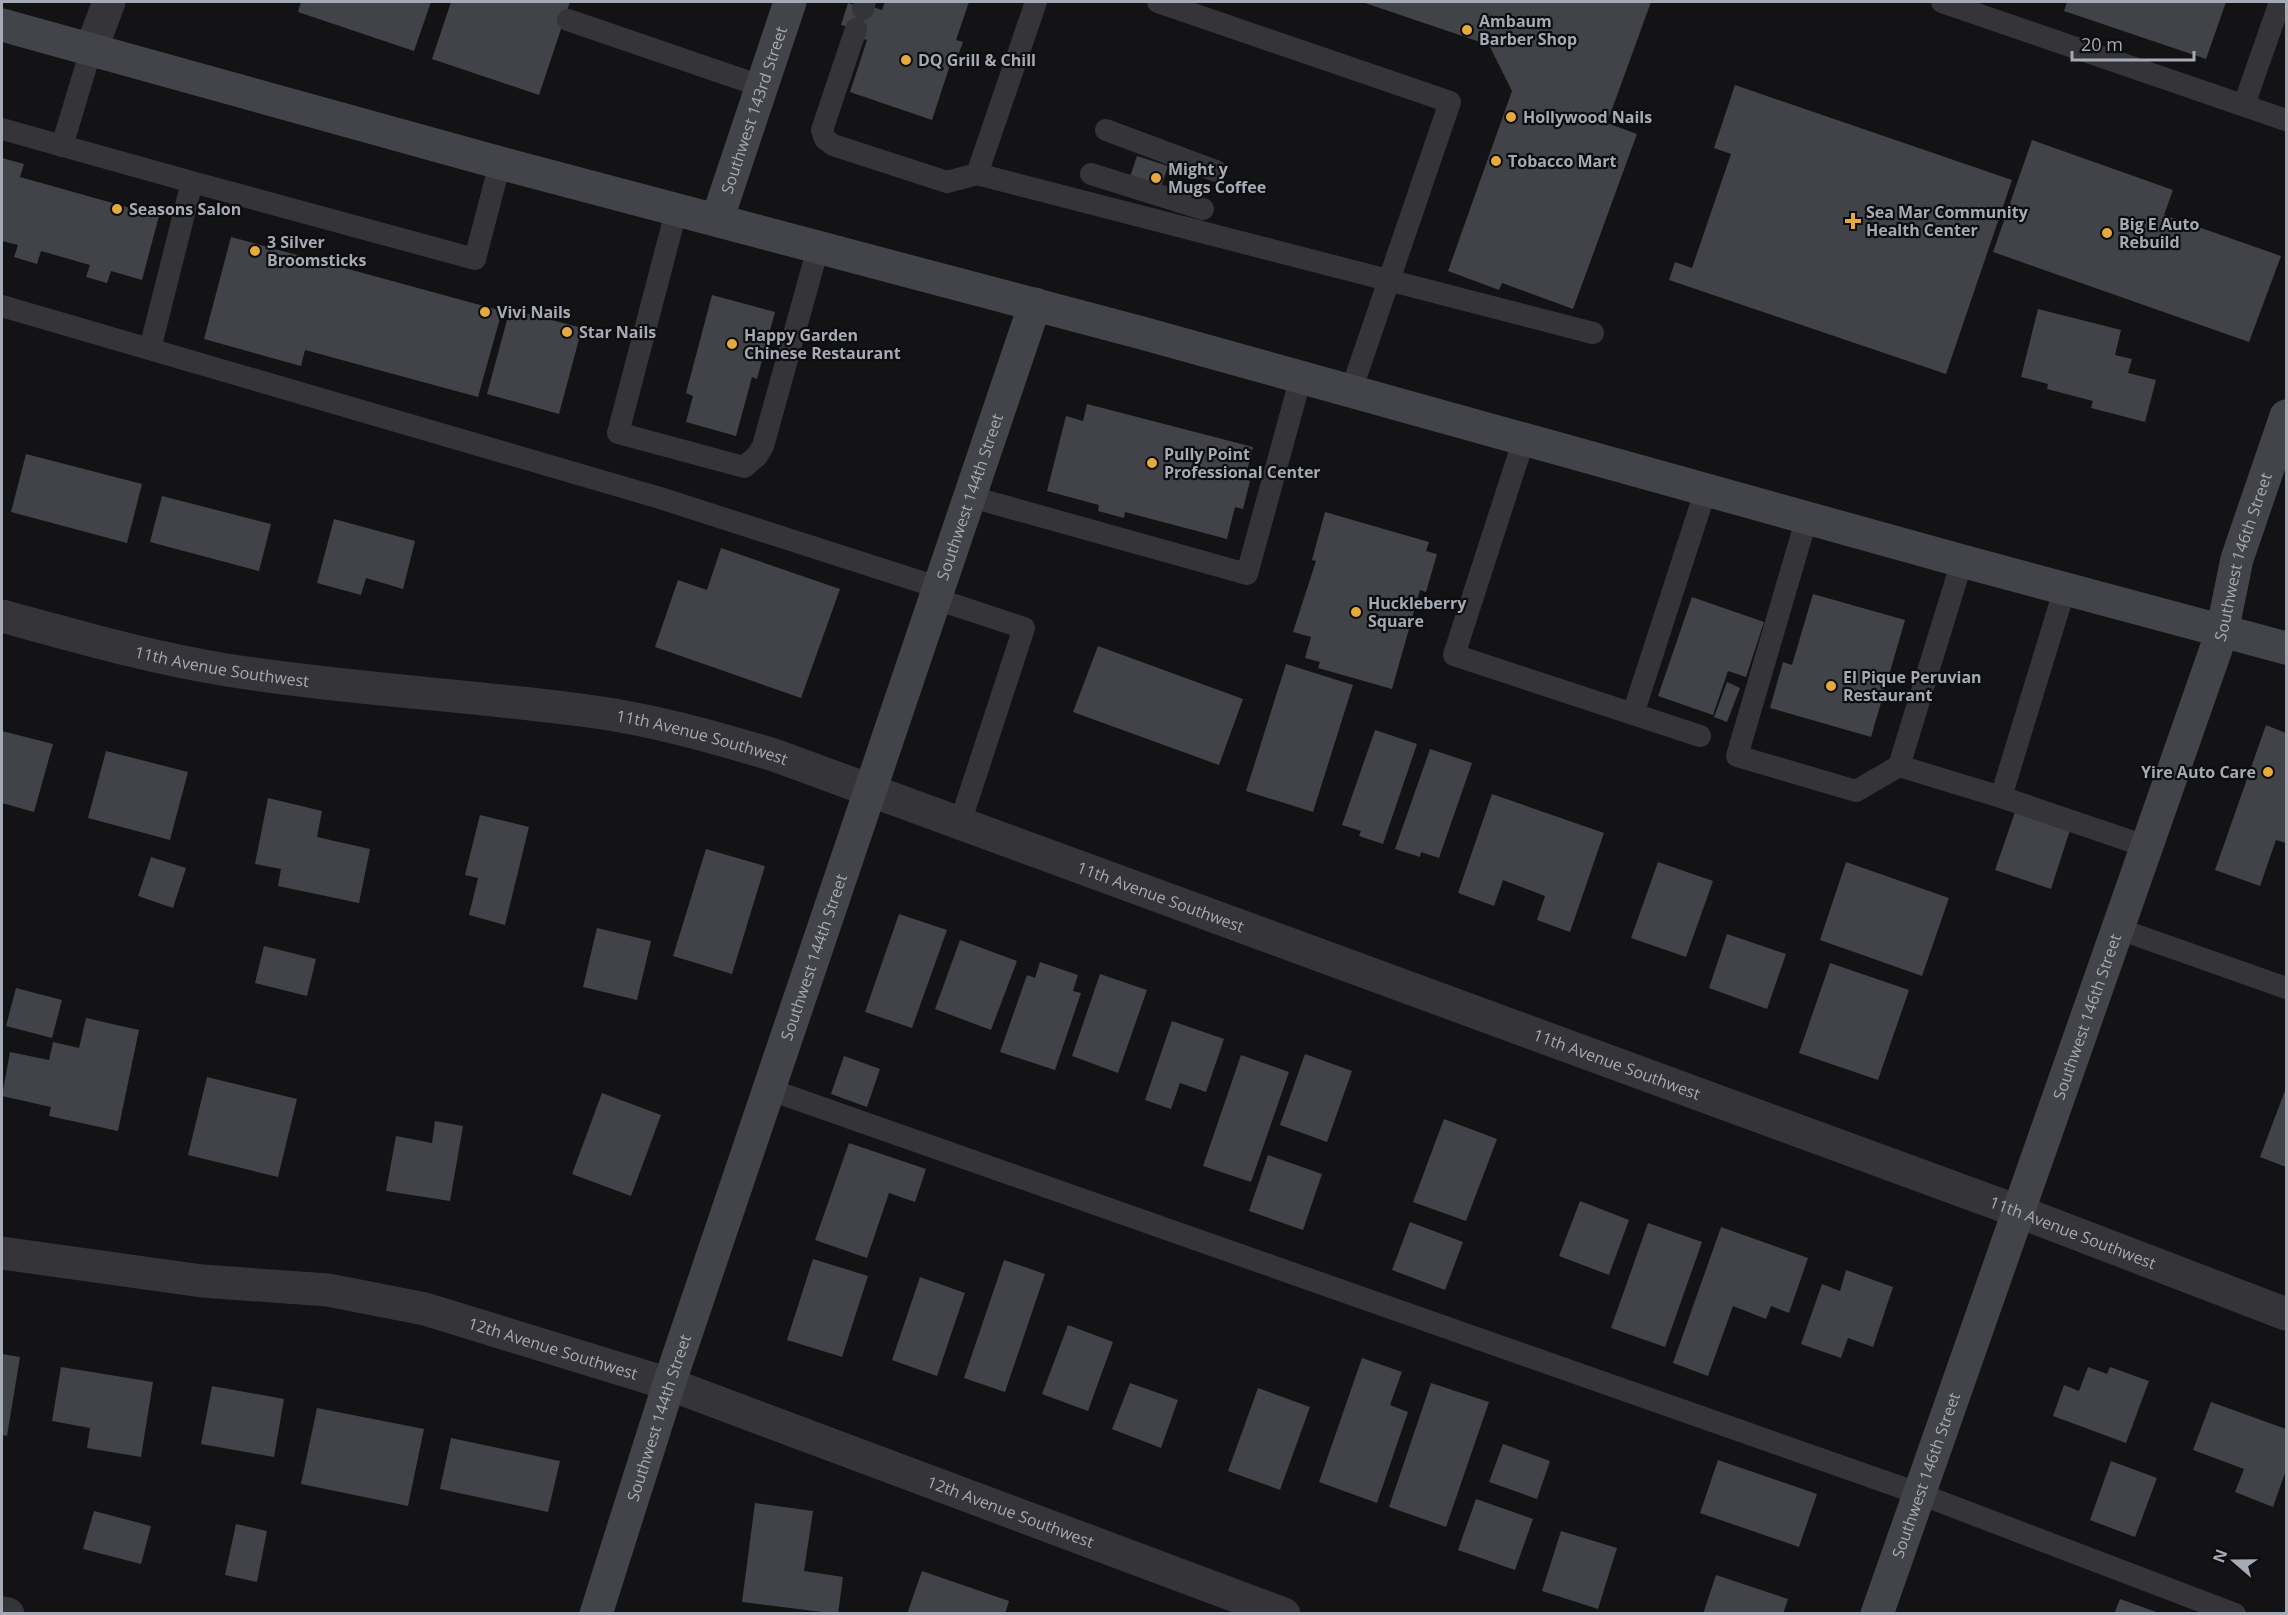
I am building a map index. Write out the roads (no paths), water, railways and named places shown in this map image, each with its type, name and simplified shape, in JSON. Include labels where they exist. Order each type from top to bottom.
[{"type":"street","points":[[91,50],[109,2]]},
{"type":"street","name":"Southwest 143rd Street","points":[[717,220],[790,2]]},
{"type":"street","points":[[2,25],[500,163],[1035,304],[1962,561],[2286,648]]},
{"type":"street","name":"Southwest 144th Street","points":[[596,1614],[669,1384],[868,790],[1035,304]]},
{"type":"street","name":"Southwest 146th Street","points":[[1877,1614],[2222,632],[2237,559],[2286,417]]},
{"type":"street","name":"11th Avenue Southwest","points":[[2,616],[115,646],[225,670],[388,692],[589,711],[690,730],[774,755],[2020,1212],[2286,1314]]},
{"type":"street","name":"12th Avenue Southwest","points":[[2,1253],[202,1281],[328,1290],[425,1309],[669,1384],[1284,1614]]},
{"type":"street","points":[[2,1612],[8,1614]]},
{"type":"lane","points":[[977,174],[1036,2]]},
{"type":"lane","points":[[1158,2],[1450,102],[1351,391]]},
{"type":"lane","points":[[1945,2],[2286,120]]},
{"type":"lane","points":[[2244,105],[2280,2]]},
{"type":"lane","points":[[861,13],[822,130],[825,139],[833,145],[947,182],[977,174],[1593,333]]},
{"type":"lane","points":[[568,20],[761,86]]},
{"type":"lane","points":[[62,146],[91,50]]},
{"type":"lane","points":[[2,129],[475,259],[500,163]]},
{"type":"lane","points":[[1106,130],[1216,171]]},
{"type":"lane","points":[[1091,174],[1203,209]]},
{"type":"lane","points":[[150,349],[192,182]]},
{"type":"lane","points":[[677,208],[618,433],[744,467],[757,456],[763,446],[818,248]]},
{"type":"lane","points":[[2,306],[660,498],[935,593],[1024,628],[960,823]]},
{"type":"lane","points":[[968,496],[1246,573],[1301,377]]},
{"type":"lane","points":[[1524,439],[1454,655],[1700,736]]},
{"type":"lane","points":[[1633,714],[1706,489]]},
{"type":"lane","points":[[1807,517],[1737,756],[1856,791],[1899,766],[1962,561]]},
{"type":"lane","points":[[2001,797],[2065,588]]},
{"type":"lane","points":[[1899,766],[2148,846]]},
{"type":"lane","points":[[2119,930],[2286,988]]},
{"type":"lane","points":[[768,1089],[1920,1494],[2235,1614]]},
{"type":"place","name":"Ambaum Barber Shop","points":[[1467,30]]},
{"type":"place","name":"DQ Grill & Chill","points":[[906,60]]},
{"type":"place","name":"Hollywood Nails","points":[[1511,117]]},
{"type":"place","name":"Tobacco Mart","points":[[1496,161]]},
{"type":"place","name":"Might y Mugs Coffee","points":[[1156,178]]},
{"type":"place","name":"Seasons Salon","points":[[117,209]]},
{"type":"place","name":"Sea Mar Community Health Center","points":[[1853,221]]},
{"type":"place","name":"Big E Auto Rebuild","points":[[2107,233]]},
{"type":"place","name":"3 Silver Broomsticks","points":[[255,251]]},
{"type":"place","name":"Vivi Nails","points":[[485,312]]},
{"type":"place","name":"Star Nails","points":[[567,332]]},
{"type":"place","name":"Happy Garden Chinese Restaurant","points":[[732,344]]},
{"type":"place","name":"Pully Point Professional Center","points":[[1152,463]]},
{"type":"place","name":"Huckleberry Square","points":[[1356,612]]},
{"type":"place","name":"El Pique Peruvian Restaurant","points":[[1831,686]]},
{"type":"place","name":"Yire Auto Care","points":[[2268,772]]}]
